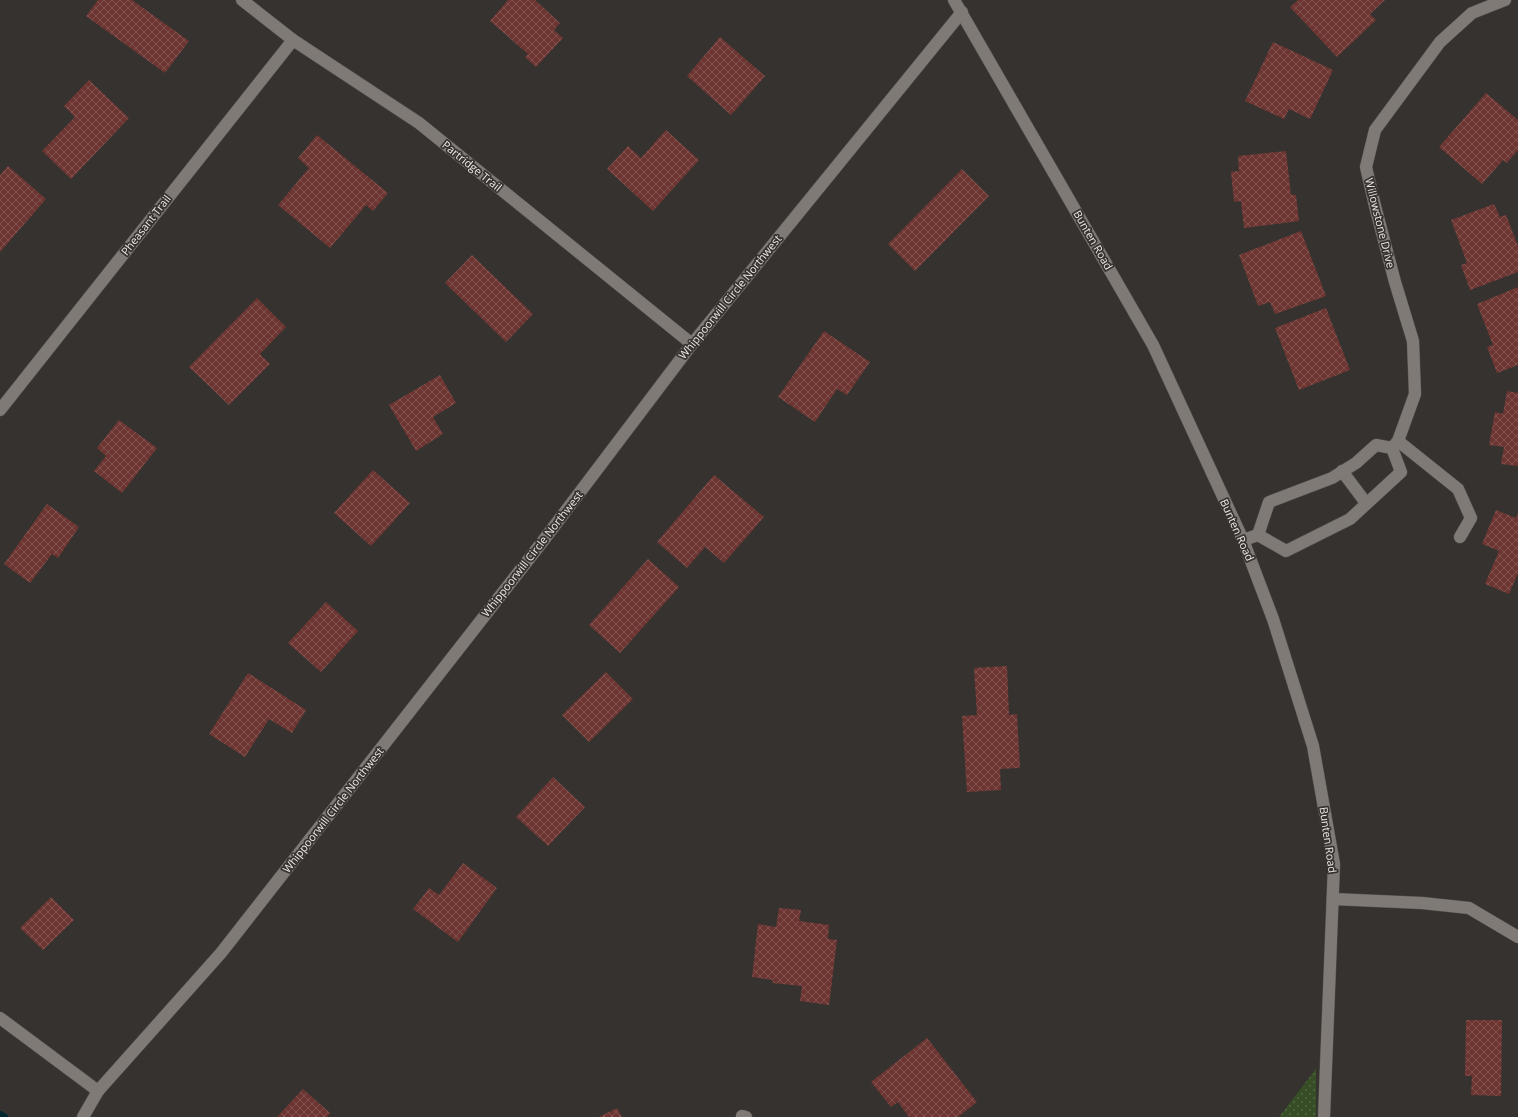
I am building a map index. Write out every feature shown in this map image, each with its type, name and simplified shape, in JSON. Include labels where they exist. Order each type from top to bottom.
[{"type":"street","name":"Partridge Trail","points":[[242,0],[293,40],[419,123],[692,344]]},
{"type":"street","name":"Bunten Road","points":[[954,0],[1153,345],[1243,540],[1274,619],[1313,746],[1334,864],[1324,1117]]},
{"type":"street","name":"Willowstone Drive","points":[[1395,445],[1416,394],[1413,341],[1374,206],[1366,167],[1375,130],[1440,42],[1472,13],[1505,0]]},
{"type":"street","name":"Whippoorwill Circle Northwest","points":[[83,1117],[98,1091],[221,953],[543,541],[692,344],[962,12]]},
{"type":"street","name":"Pheasant Trail","points":[[0,410],[293,40]]},
{"type":"street","points":[[1258,535],[1270,502],[1332,478],[1356,463],[1376,444],[1395,445],[1458,488],[1471,518],[1460,538]]},
{"type":"street","points":[[1243,540],[1258,535],[1286,551],[1350,519],[1401,472],[1395,445]]},
{"type":"street","points":[[1342,471],[1366,504]]},
{"type":"street","points":[[1333,899],[1422,903],[1469,908],[1518,937]]},
{"type":"street","points":[[0,1018],[98,1091]]},
{"type":"green space","points":[[1316,1068],[1316,1117],[1279,1117],[1315,1070]]},
{"type":"building","points":[[98,0],[132,0],[189,41],[165,73],[86,16]]},
{"type":"building","points":[[508,0],[535,0],[560,23],[554,30],[563,38],[536,67],[525,57],[528,54],[490,21]]},
{"type":"building","points":[[1298,0],[1385,0],[1370,14],[1376,20],[1337,57],[1290,7]]},
{"type":"building","points":[[720,37],[765,76],[731,115],[687,76]]},
{"type":"building","points":[[1273,42],[1333,70],[1310,119],[1289,109],[1284,119],[1245,101]]},
{"type":"building","points":[[89,80],[129,118],[71,179],[42,151],[75,117],[64,106]]},
{"type":"building","points":[[1486,93],[1518,120],[1518,150],[1507,163],[1503,160],[1482,184],[1439,147]]},
{"type":"building","points":[[666,130],[699,160],[653,211],[607,169],[628,146],[641,158]]},
{"type":"building","points":[[317,135],[388,193],[373,211],[366,205],[330,248],[278,205],[309,168],[298,158]]},
{"type":"building","points":[[1286,151],[1291,195],[1296,195],[1299,221],[1244,228],[1241,201],[1234,202],[1231,172],[1239,171],[1238,156]]},
{"type":"building","points":[[8,166],[46,199],[0,252],[0,175]]},
{"type":"building","points":[[962,169],[989,196],[915,271],[888,244]]},
{"type":"building","points":[[1494,204],[1500,217],[1506,215],[1518,246],[1518,272],[1470,290],[1461,265],[1467,263],[1451,220]]},
{"type":"building","points":[[1301,231],[1326,296],[1275,314],[1270,302],[1258,306],[1239,255]]},
{"type":"building","points":[[472,255],[533,314],[506,342],[445,283]]},
{"type":"building","points":[[1518,287],[1518,365],[1497,373],[1487,347],[1493,345],[1477,304]]},
{"type":"building","points":[[257,298],[286,327],[260,354],[270,364],[229,405],[189,367]]},
{"type":"building","points":[[1326,308],[1350,370],[1299,390],[1275,328]]},
{"type":"building","points":[[824,331],[870,362],[847,395],[837,389],[815,422],[778,397]]},
{"type":"building","points":[[440,375],[456,403],[433,417],[443,434],[416,451],[389,405]]},
{"type":"building","points":[[1507,391],[1518,393],[1518,466],[1501,464],[1504,447],[1489,445],[1495,412],[1503,414]]},
{"type":"building","points":[[119,420],[157,448],[122,493],[94,471],[106,456],[97,448]]},
{"type":"building","points":[[373,470],[410,503],[371,546],[334,513]]},
{"type":"building","points":[[714,475],[764,517],[724,563],[705,547],[687,568],[657,542]]},
{"type":"building","points":[[47,504],[79,527],[58,558],[52,554],[30,583],[4,564]]},
{"type":"building","points":[[1496,510],[1516,518],[1518,513],[1518,573],[1509,594],[1485,584],[1499,551],[1482,544]]},
{"type":"building","points":[[648,559],[679,587],[620,653],[589,625]]},
{"type":"building","points":[[326,602],[358,631],[321,672],[288,643]]},
{"type":"building","points":[[1007,666],[1009,715],[1017,714],[1020,768],[1000,769],[1001,790],[967,792],[962,716],[977,715],[974,668]]},
{"type":"building","points":[[606,672],[633,699],[589,742],[562,715]]},
{"type":"building","points":[[248,673],[306,710],[292,733],[269,719],[245,757],[209,734]]},
{"type":"building","points":[[553,777],[585,807],[548,846],[516,817]]},
{"type":"building","points":[[463,863],[497,888],[458,942],[413,909],[429,888],[439,895]]},
{"type":"building","points":[[51,897],[74,920],[43,950],[20,928]]},
{"type":"building","points":[[779,908],[801,910],[799,921],[829,925],[828,939],[837,940],[829,1005],[800,1001],[802,986],[772,983],[773,980],[752,977],[758,924],[776,927]]},
{"type":"building","points":[[1466,1020],[1502,1020],[1501,1096],[1471,1095],[1472,1076],[1465,1076]]},
{"type":"building","points":[[927,1038],[977,1102],[958,1117],[909,1117],[898,1102],[891,1107],[871,1082]]},
{"type":"building","points":[[303,1089],[330,1113],[327,1117],[277,1117]]},
{"type":"building","points":[[617,1108],[622,1117],[599,1117]]},
{"type":"waterway","points":[[0,1115],[4,1117]]}]
